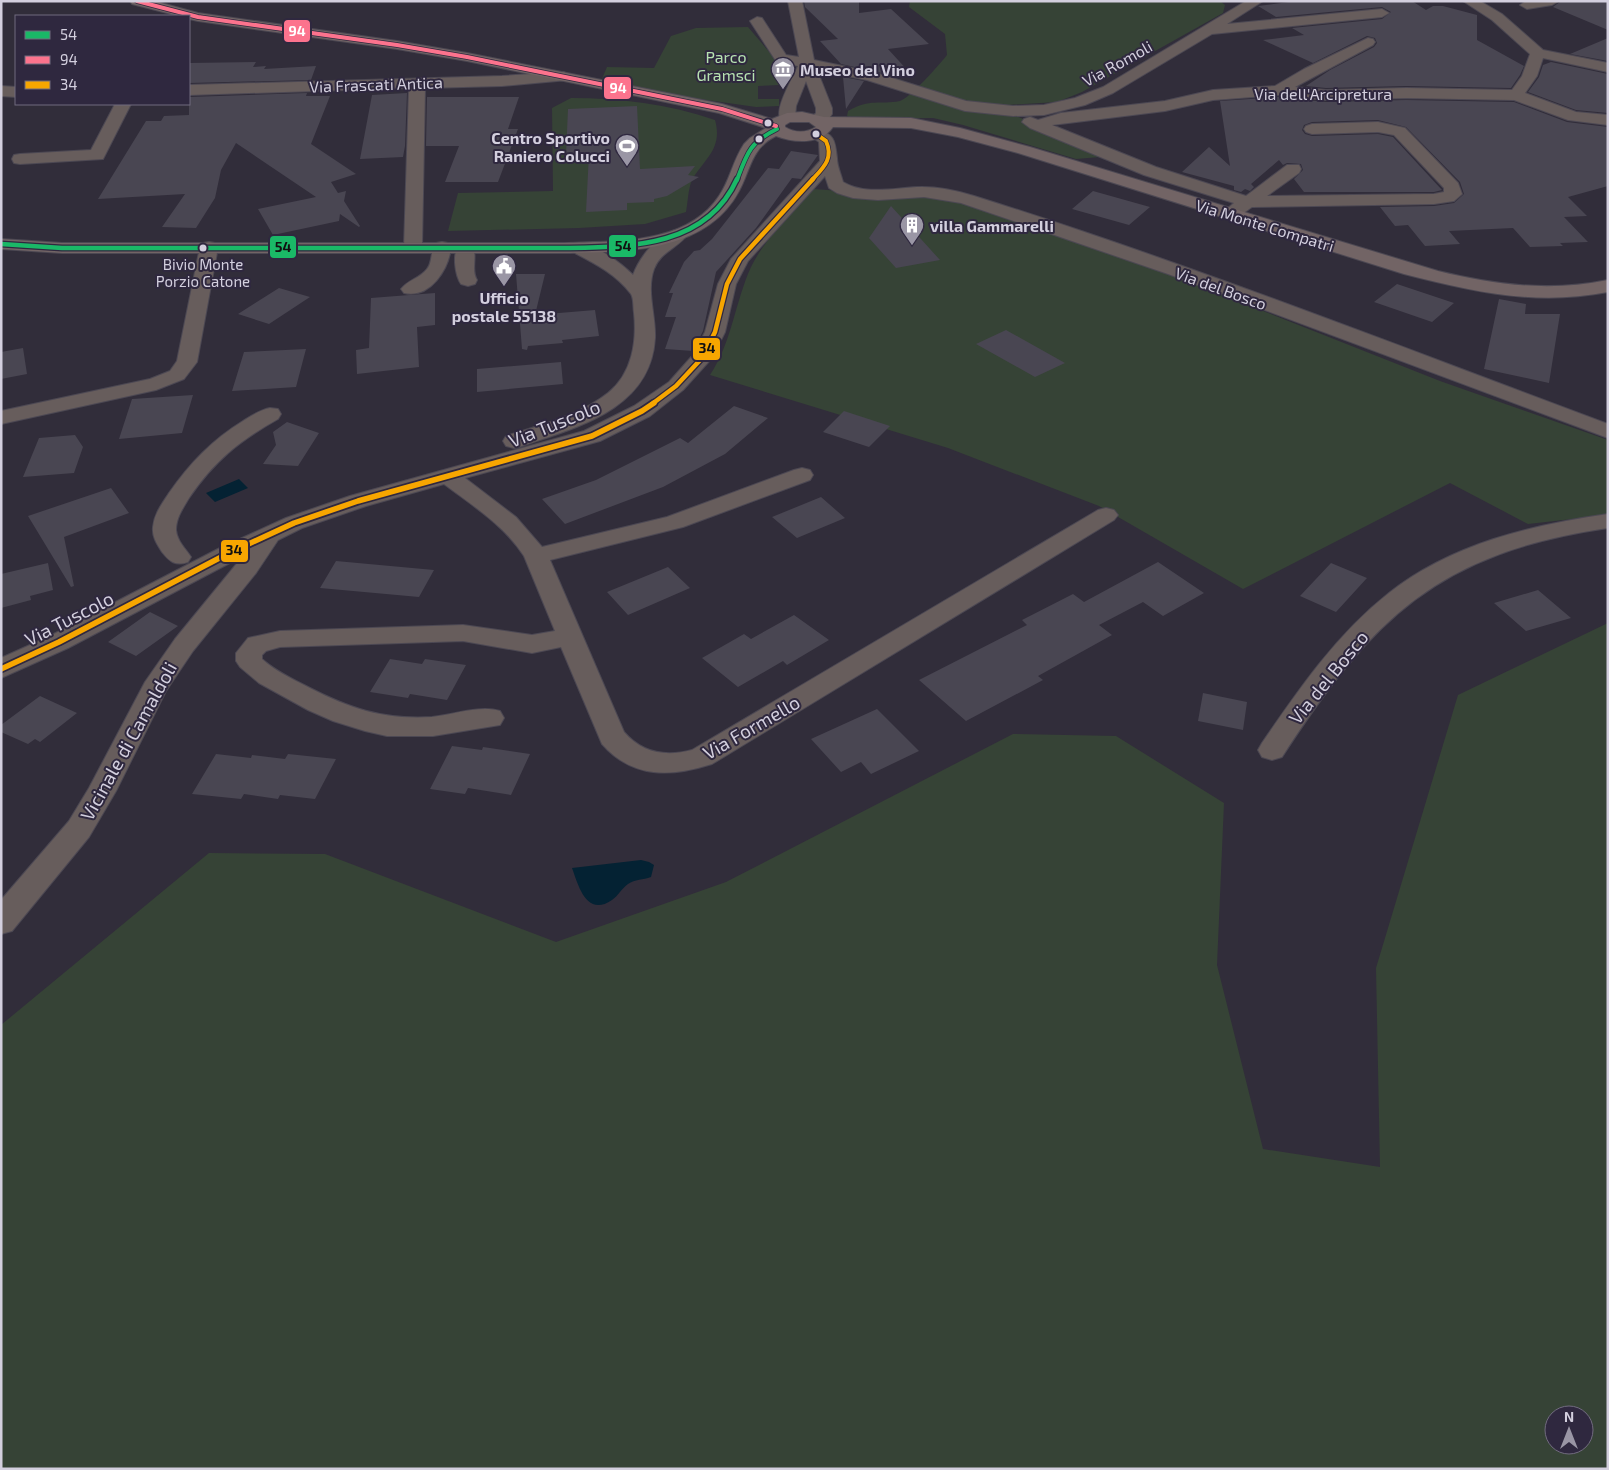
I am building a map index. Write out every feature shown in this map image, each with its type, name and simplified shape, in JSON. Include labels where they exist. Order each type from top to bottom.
[{"type":"main road","points":[[137,1],[198,17],[433,50],[781,123],[792,136],[817,129]]},
{"type":"main road","points":[[1,244],[62,248],[579,248],[635,245],[679,234],[701,222],[721,205],[730,193],[742,161],[752,145],[761,135],[781,123]]},
{"type":"main road","name":"Via Monte Compatri","points":[[817,129],[927,126],[1005,145],[1411,270],[1485,287],[1518,292],[1548,293],[1579,291],[1608,286]]},
{"type":"main road","points":[[738,174],[744,164],[766,147],[817,129]]},
{"type":"street","points":[[1,669],[40,652],[195,570],[270,533],[341,506],[592,436],[631,418],[662,397],[696,366],[707,350],[718,323],[727,284],[740,259],[830,166],[826,138],[817,129],[824,114],[824,108],[807,63],[795,1]]},
{"type":"street","name":"Via Romoli","points":[[757,22],[781,58],[877,78],[958,104],[1003,111],[1029,111],[1052,109],[1092,97],[1113,88],[1256,1]]},
{"type":"street","points":[[1470,1],[1497,17],[1538,53],[1608,68]]},
{"type":"street","points":[[1527,5],[1552,1]]},
{"type":"street","points":[[1318,7],[1349,28]]},
{"type":"street","points":[[1205,31],[1382,13]]},
{"type":"street","points":[[1280,90],[1309,72],[1368,42]]},
{"type":"street","points":[[1516,95],[1529,76],[1538,53]]},
{"type":"street","points":[[781,123],[807,63]]},
{"type":"street","name":"Via Frascati Antica","points":[[190,90],[563,77]]},
{"type":"street","points":[[413,247],[417,83]]},
{"type":"street","name":"Via dell'Arcipretura","points":[[1036,125],[1067,117],[1165,106],[1213,95],[1280,90],[1326,95],[1406,93],[1516,95],[1570,116],[1608,120]]},
{"type":"street","points":[[1,91],[15,92]]},
{"type":"street","points":[[20,159],[97,155],[122,105]]},
{"type":"street","points":[[1003,111],[1150,171],[1248,202],[1434,199],[1451,196],[1454,191],[1452,186],[1399,131],[1378,127],[1312,129]]},
{"type":"street","name":"Via del Bosco","points":[[830,166],[838,187],[858,193],[925,192],[950,194],[967,199],[1167,268],[1608,432]]},
{"type":"street","points":[[1230,214],[1292,169]]},
{"type":"street","points":[[639,292],[642,274],[651,257],[679,234]]},
{"type":"street","points":[[1,418],[156,384],[177,375],[187,362],[209,247]]},
{"type":"street","points":[[411,289],[436,271],[441,262],[442,247]]},
{"type":"street","points":[[466,248],[465,276],[468,280]]},
{"type":"street","points":[[579,248],[613,266],[639,292]]},
{"type":"street","name":"Via Tuscolo","points":[[1,651],[93,608],[180,557],[248,525],[324,496],[487,450],[565,423],[604,404],[623,390],[639,366],[644,348],[645,327],[639,292]]},
{"type":"street","points":[[180,557],[168,543],[164,534],[166,521],[172,507],[192,475],[213,451],[240,431],[270,414]]},
{"type":"street","points":[[536,556],[675,522],[802,475]]},
{"type":"street","name":"Via Formello","points":[[448,476],[515,528],[525,538],[536,556],[612,737],[622,750],[649,762],[670,764],[691,761],[720,746],[1106,516]]},
{"type":"street","name":"Via del Bosco","points":[[1272,750],[1295,715],[1336,662],[1376,618],[1415,586],[1454,564],[1516,540],[1545,532],[1608,521]]},
{"type":"street","name":"Vicinale di Camaldoli","points":[[1,922],[82,825],[102,791],[138,718],[165,672],[184,645],[247,568],[270,533]]},
{"type":"street","points":[[490,718],[432,728],[408,729],[365,723],[305,697],[257,670],[249,661],[249,653],[257,644],[280,639],[463,632],[532,644],[570,637]]},
{"type":"green space","points":[[910,1],[1220,1],[1225,5],[1223,13],[1082,92],[1057,102],[1007,105],[1004,111],[1112,156],[1076,159],[963,125],[933,118],[853,119],[847,116],[848,111],[856,107],[905,99],[947,55],[945,34],[909,7]]},
{"type":"green space","name":"Parco Gramsci","points":[[748,27],[776,60],[779,85],[758,86],[758,99],[779,99],[779,106],[756,107],[679,96],[601,81],[607,67],[654,68],[671,36],[696,28]]},
{"type":"green space","name":"Centro Sportivo Raniero Colucci","points":[[571,98],[644,103],[698,114],[715,120],[717,139],[715,146],[692,180],[686,212],[645,224],[579,228],[448,231],[458,193],[553,191],[552,108]]},
{"type":"green space","points":[[813,189],[942,198],[975,205],[1132,259],[1440,381],[1608,440],[1608,515],[1528,524],[1450,483],[1243,589],[1099,506],[948,448],[710,375],[723,349],[746,280],[757,256],[771,236]]},
{"type":"green space","points":[[1608,623],[1608,1469],[1,1469],[1,1025],[209,853],[325,854],[556,942],[726,882],[1013,734],[1116,736],[1224,803],[1217,965],[1263,1149],[1380,1167],[1376,968],[1458,695]]},
{"type":"water","points":[[239,479],[248,488],[215,502],[206,493]]},
{"type":"water","points":[[641,860],[654,865],[651,877],[631,882],[612,900],[596,905],[584,897],[572,868]]},
{"type":"building","points":[[804,1],[859,1],[859,13],[891,9],[929,44],[888,49],[909,72],[887,74],[841,64],[820,41],[838,39],[805,7]]},
{"type":"building","points":[[1296,1],[1412,1],[1426,10],[1433,6],[1443,6],[1477,15],[1477,40],[1524,66],[1511,88],[1406,86],[1326,88],[1306,86],[1330,70],[1374,47],[1377,43],[1375,38],[1367,36],[1313,63],[1263,40],[1304,35],[1292,28],[1382,19],[1391,12],[1382,7],[1276,17],[1258,6]]},
{"type":"building","points":[[1561,1],[1608,1],[1608,30],[1553,7]]},
{"type":"building","points":[[1608,38],[1608,61],[1570,54]]},
{"type":"building","points":[[256,62],[253,67],[266,66],[264,69],[316,66],[311,80],[190,83],[190,63]]},
{"type":"building","points":[[1551,62],[1608,74],[1608,113],[1576,110],[1528,92],[1539,77],[1543,65]]},
{"type":"building","points":[[843,77],[864,81],[846,109]]},
{"type":"building","points":[[307,93],[306,96],[330,96],[311,144],[356,174],[331,182],[338,193],[346,191],[344,201],[360,226],[340,214],[339,221],[273,235],[258,209],[316,197],[236,143],[221,170],[215,198],[196,228],[162,227],[185,194],[98,199],[146,121],[161,121],[164,116],[189,115],[190,97]]},
{"type":"building","points":[[407,93],[403,157],[360,159],[372,95]]},
{"type":"building","points":[[427,97],[519,97],[508,129],[518,129],[498,182],[445,182],[459,146],[426,146]]},
{"type":"building","points":[[1278,97],[1326,102],[1406,100],[1514,102],[1567,122],[1608,127],[1608,186],[1568,197],[1587,216],[1564,217],[1588,242],[1560,243],[1563,246],[1530,247],[1513,228],[1449,231],[1460,244],[1425,246],[1408,225],[1395,226],[1380,207],[1434,206],[1454,203],[1464,194],[1460,182],[1406,127],[1378,120],[1312,122],[1304,125],[1302,130],[1305,134],[1312,136],[1378,134],[1393,137],[1442,190],[1434,192],[1304,192],[1294,179],[1303,170],[1301,164],[1287,163],[1283,165],[1279,160],[1251,184],[1254,187],[1250,191],[1245,189],[1241,192],[1234,190],[1234,186],[1182,172],[1209,147],[1230,166],[1220,101]]},
{"type":"building","points":[[637,106],[640,169],[695,166],[688,175],[699,177],[667,196],[654,199],[654,202],[627,203],[627,210],[586,212],[589,154],[566,155],[568,109]]},
{"type":"building","points":[[791,151],[818,155],[801,179],[792,178],[756,228],[716,272],[703,331],[693,351],[665,349],[676,317],[665,317],[673,293],[669,293],[684,262],[694,251],[700,250],[712,239],[768,168],[779,169]]},
{"type":"building","points":[[1093,191],[1150,207],[1129,225],[1072,209]]},
{"type":"building","name":"villa Gammarelli","points":[[891,206],[940,260],[896,268],[869,238]]},
{"type":"building","points":[[516,274],[545,274],[535,315],[595,310],[599,336],[562,340],[563,343],[528,346],[527,350],[522,349]]},
{"type":"building","points":[[1397,284],[1454,303],[1432,322],[1374,302]]},
{"type":"building","points":[[279,288],[310,297],[269,324],[238,314]]},
{"type":"building","points":[[435,293],[435,325],[417,327],[419,367],[357,374],[356,350],[369,348],[371,298]]},
{"type":"building","points":[[1499,299],[1526,304],[1525,314],[1560,314],[1549,383],[1484,369]]},
{"type":"building","points":[[1006,330],[1065,363],[1035,377],[976,344]]},
{"type":"building","points":[[23,348],[27,374],[1,379],[1,352]]},
{"type":"building","points":[[306,349],[296,387],[232,391],[244,352]]},
{"type":"building","points":[[561,362],[563,384],[477,392],[477,369]]},
{"type":"building","points":[[193,395],[182,433],[119,439],[132,399]]},
{"type":"building","points":[[734,406],[768,418],[725,454],[663,487],[565,524],[542,499],[596,480],[680,438],[688,443]]},
{"type":"building","points":[[844,411],[890,426],[869,447],[823,432]]},
{"type":"building","points":[[287,422],[319,433],[298,466],[263,464],[276,445],[273,432]]},
{"type":"building","points":[[75,435],[83,447],[74,473],[23,477],[39,438]]},
{"type":"building","points":[[111,488],[129,513],[64,537],[74,586],[71,587],[28,516]]},
{"type":"building","points":[[821,497],[845,518],[797,538],[772,517]]},
{"type":"building","points":[[336,561],[434,570],[419,597],[320,588]]},
{"type":"building","points":[[1158,562],[1204,593],[1163,616],[1143,602],[1099,625],[1112,635],[1038,676],[1043,680],[966,721],[919,680],[1027,625],[1022,620],[1073,594],[1084,602]]},
{"type":"building","points":[[48,563],[53,590],[30,596],[31,600],[1,608],[1,574]]},
{"type":"building","points":[[1331,563],[1367,578],[1336,612],[1300,596]]},
{"type":"building","points":[[668,567],[690,588],[628,615],[607,592]]},
{"type":"building","points":[[1538,590],[1571,618],[1526,631],[1494,603]]},
{"type":"building","points":[[150,612],[178,626],[136,656],[108,642]]},
{"type":"building","points":[[794,615],[829,640],[787,665],[783,661],[738,687],[702,658],[744,634],[751,639]]},
{"type":"building","points":[[390,659],[422,664],[425,659],[466,665],[447,700],[410,694],[408,698],[370,692]]},
{"type":"building","points":[[1203,693],[1247,702],[1243,730],[1198,721]]},
{"type":"building","points":[[40,696],[77,713],[40,742],[35,739],[28,744],[1,732],[1,725]]},
{"type":"building","points":[[877,709],[919,751],[871,774],[861,762],[841,772],[811,739]]},
{"type":"building","points":[[452,746],[482,750],[483,747],[530,754],[511,795],[468,788],[465,794],[430,789]]},
{"type":"building","points":[[216,754],[251,758],[252,755],[285,759],[288,754],[336,759],[315,799],[280,795],[278,799],[244,794],[241,799],[192,794]]},
{"type":"transit line","name":"94","points":[[137,1],[198,17],[397,45],[467,57],[722,109],[776,126]]},
{"type":"transit line","name":"54","points":[[1,244],[62,248],[564,248],[607,247],[651,242],[665,239],[694,227],[715,212],[727,198],[750,148],[756,141],[777,129]]},
{"type":"transit line","name":"34","points":[[1,669],[59,642],[227,554],[294,523],[358,501],[592,436],[642,411],[676,386],[702,358],[715,332],[727,284],[740,259],[828,162],[828,145],[824,138],[816,134]]},
{"type":"place","name":"Museo del Vino","points":[[783,90]]},
{"type":"place","name":"Centro Sportivo Raniero Colucci","points":[[627,167]]},
{"type":"place","name":"villa Gammarelli","points":[[912,246]]},
{"type":"place","name":"Bivio Monte Porzio Catone","points":[[203,248]]},
{"type":"place","name":"Ufficio postale 55138","points":[[504,287]]}]
